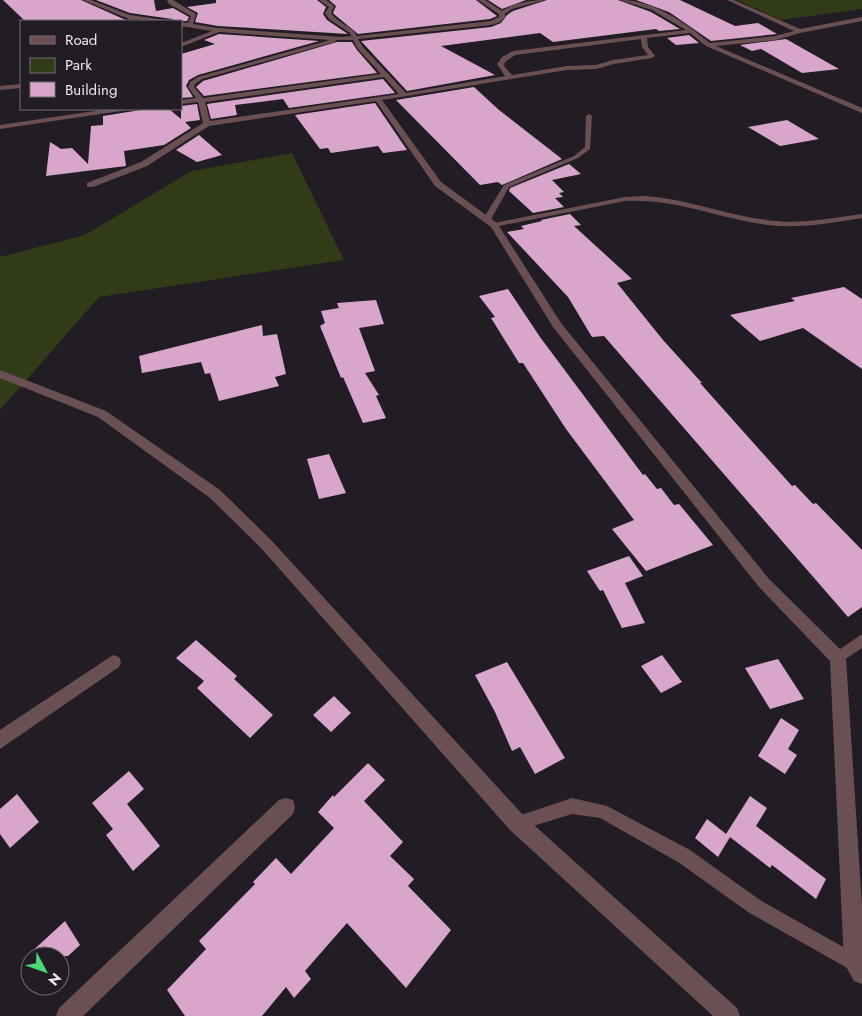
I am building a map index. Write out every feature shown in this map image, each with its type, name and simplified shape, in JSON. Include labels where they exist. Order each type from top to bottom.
[{"type":"street","points":[[86,0],[129,17],[159,20]]},
{"type":"street","points":[[170,0],[171,3],[194,16],[190,25]]},
{"type":"street","points":[[322,0],[332,7],[328,13],[331,18],[352,32],[360,48],[387,75],[404,96]]},
{"type":"street","points":[[481,0],[502,13]]},
{"type":"street","points":[[182,24],[218,30],[356,39],[491,23],[498,21],[502,13],[510,8],[542,0]]},
{"type":"street","points":[[623,0],[654,9],[691,31],[708,45],[862,111]]},
{"type":"street","points":[[730,0],[799,31]]},
{"type":"street","points":[[708,45],[776,38],[799,31],[862,19]]},
{"type":"street","points":[[182,45],[218,30]]},
{"type":"street","points":[[510,77],[501,68],[500,64],[503,59],[513,53],[691,31]]},
{"type":"street","points":[[90,186],[137,168],[207,124],[404,96],[567,68],[596,67],[613,62],[652,56],[645,47],[644,37]]},
{"type":"street","points":[[207,124],[201,100],[191,87],[192,83],[200,78],[341,39]]},
{"type":"street","points":[[182,102],[387,75]]},
{"type":"street","points":[[0,88],[20,86]]},
{"type":"street","points":[[378,99],[438,184],[490,222],[558,325],[764,583],[838,658],[858,968]]},
{"type":"street","points":[[0,127],[114,110]]},
{"type":"street","points":[[0,374],[102,414],[215,494],[266,544],[517,824],[728,1016]]},
{"type":"street","points":[[0,740],[113,662]]},
{"type":"street","points":[[67,1016],[286,807]]},
{"type":"lane","points":[[490,222],[506,186],[576,157],[588,148],[589,116]]},
{"type":"lane","points":[[490,222],[625,198],[647,196],[687,202],[756,221],[789,225],[862,216]]},
{"type":"lane","points":[[838,658],[862,640]]},
{"type":"lane","points":[[517,824],[572,806],[602,812],[684,856],[754,906],[858,968]]},
{"type":"green space","points":[[737,0],[862,0],[862,9],[781,20]]},
{"type":"green space","points":[[292,153],[344,260],[99,297],[0,410],[0,257],[85,235],[191,171]]},
{"type":"building","points":[[3,0],[81,0],[126,20],[24,20]]},
{"type":"building","points":[[96,0],[154,0],[156,11],[173,8],[189,17],[187,21],[182,21],[130,13]]},
{"type":"building","points":[[216,0],[317,0],[326,7],[323,14],[327,20],[348,34],[218,26],[195,22],[198,13],[187,7],[216,3]]},
{"type":"building","points":[[329,0],[476,0],[497,16],[490,19],[358,34],[333,13],[336,6]]},
{"type":"building","points":[[488,0],[526,0],[502,9]]},
{"type":"building","points":[[547,0],[618,0],[651,12],[680,29],[659,31],[656,29],[553,42],[540,33],[441,46],[495,75],[407,91],[361,41],[491,27],[501,23],[513,11]]},
{"type":"building","points":[[636,0],[680,0],[735,26],[758,23],[777,34],[711,41],[669,12]]},
{"type":"building","points":[[219,34],[319,41],[198,75],[189,80],[186,86],[193,97],[182,98],[182,54],[215,44],[204,40]]},
{"type":"building","points":[[689,35],[699,43],[676,45],[667,38]]},
{"type":"building","points":[[786,39],[839,69],[802,73],[761,49],[752,51],[740,45]]},
{"type":"building","points":[[337,42],[352,42],[377,73],[204,96],[196,87],[203,81]]},
{"type":"building","points":[[383,79],[395,93],[289,108],[283,99],[235,105],[237,115],[211,119],[207,104]]},
{"type":"building","points":[[474,87],[499,110],[562,159],[502,185],[498,182],[480,185],[396,100]]},
{"type":"building","points":[[375,103],[407,150],[383,153],[378,146],[331,153],[328,148],[320,149],[295,115]]},
{"type":"building","points":[[197,104],[200,120],[185,122],[191,128],[164,145],[124,151],[126,166],[46,176],[50,142],[61,149],[72,148],[88,164],[91,126],[103,125],[103,116],[141,110],[170,110],[181,119],[182,106]]},
{"type":"building","points":[[787,120],[819,139],[780,146],[748,127]]},
{"type":"building","points":[[199,135],[222,155],[197,162],[176,150]]},
{"type":"building","points":[[569,164],[581,174],[552,180],[564,192],[559,193],[563,197],[555,198],[564,207],[533,213],[509,191],[510,188]]},
{"type":"building","points":[[570,214],[581,225],[574,226],[632,279],[617,283],[663,340],[702,383],[700,383],[792,486],[795,485],[813,504],[816,503],[862,550],[862,607],[848,617],[604,336],[592,337],[568,297],[507,232],[524,229],[521,226],[541,220]]},
{"type":"building","points":[[844,287],[862,299],[862,369],[803,328],[760,341],[730,315],[795,301],[791,298]]},
{"type":"building","points":[[508,289],[540,337],[643,475],[645,474],[657,489],[661,488],[674,505],[679,504],[713,545],[646,571],[612,529],[634,520],[566,429],[523,363],[519,363],[491,318],[495,317],[479,296]]},
{"type":"building","points":[[376,300],[384,324],[359,328],[375,371],[365,373],[379,395],[376,396],[386,418],[363,423],[343,377],[341,378],[320,326],[325,323],[321,311],[339,308],[337,303]]},
{"type":"building","points":[[262,325],[263,336],[277,334],[286,374],[275,377],[279,386],[219,401],[210,373],[205,374],[201,362],[142,373],[139,356]]},
{"type":"building","points":[[329,454],[346,493],[319,499],[307,459]]},
{"type":"building","points":[[629,556],[643,576],[625,583],[645,623],[622,628],[603,590],[600,591],[587,571]]},
{"type":"building","points":[[196,640],[237,676],[234,679],[273,715],[250,738],[197,688],[204,681],[176,658]]},
{"type":"building","points":[[662,655],[682,682],[661,693],[641,666]]},
{"type":"building","points":[[778,659],[804,699],[770,709],[745,668]]},
{"type":"building","points":[[507,662],[565,758],[535,774],[520,747],[512,751],[495,712],[475,675]]},
{"type":"building","points":[[334,696],[351,713],[331,732],[313,715]]},
{"type":"building","points":[[781,718],[799,730],[788,749],[797,755],[785,774],[758,756]]},
{"type":"building","points":[[368,763],[385,780],[364,801],[403,842],[390,856],[414,879],[408,886],[451,930],[406,988],[347,923],[305,971],[311,979],[294,998],[286,987],[262,1016],[185,1016],[167,990],[206,949],[199,941],[255,884],[253,882],[276,858],[291,874],[334,828],[318,812],[333,795],[334,797]]},
{"type":"building","points":[[129,771],[144,789],[127,804],[160,846],[133,871],[106,835],[113,829],[92,803]]},
{"type":"building","points":[[17,794],[39,822],[10,848],[0,834],[0,809]]},
{"type":"building","points":[[750,796],[767,808],[756,826],[826,879],[816,899],[772,865],[770,868],[726,834]]},
{"type":"building","points":[[707,819],[730,837],[718,857],[695,838]]},
{"type":"building","points":[[65,921],[80,945],[70,954],[70,946],[38,946]]}]
